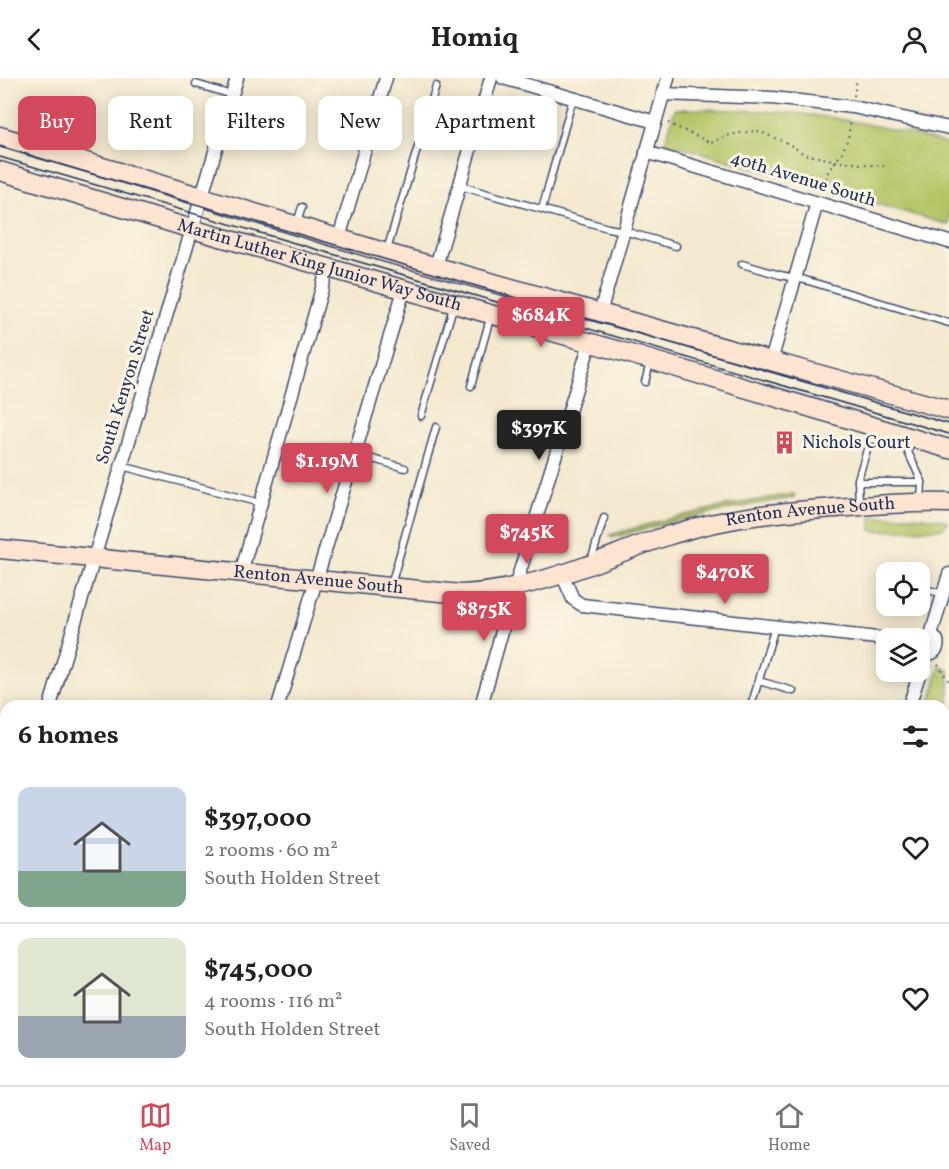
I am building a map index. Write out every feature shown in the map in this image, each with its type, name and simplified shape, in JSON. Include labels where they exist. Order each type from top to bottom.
[{"type":"main road","name":"Martin Luther King Junior Way South","points":[[0,136],[387,253],[949,410]]},
{"type":"main road","name":"Martin Luther King Junior Way South","points":[[0,171],[192,229],[651,360],[872,432],[910,443],[949,448]]},
{"type":"main road","name":"Renton Avenue South","points":[[0,549],[390,588],[461,594],[484,593],[516,588],[562,574],[669,535],[752,516],[859,506],[921,502],[949,503]]},
{"type":"street","name":"South Kenyon Street","points":[[52,700],[237,78]]},
{"type":"street","points":[[339,238],[386,78]]},
{"type":"street","points":[[436,266],[491,78]]},
{"type":"street","points":[[503,78],[662,123]]},
{"type":"street","points":[[600,313],[646,152],[662,123],[663,94],[668,78]]},
{"type":"street","points":[[663,94],[772,98],[853,107],[949,128]]},
{"type":"street","name":"40th Avenue South","points":[[646,152],[949,242]]},
{"type":"street","points":[[771,362],[817,203]]},
{"type":"street","points":[[241,573],[328,267]]},
{"type":"street","points":[[280,700],[404,290]]},
{"type":"street","points":[[483,700],[590,343]]},
{"type":"street","points":[[562,574],[573,598],[582,605],[876,638]]},
{"type":"street","points":[[929,628],[949,574]]},
{"type":"street","points":[[930,639],[937,640],[943,649]]},
{"type":"street","points":[[911,700],[915,682]]},
{"type":"lane","points":[[196,84],[232,94]]},
{"type":"lane","points":[[387,253],[436,86]]},
{"type":"lane","points":[[542,209],[573,98]]},
{"type":"lane","points":[[459,186],[676,246]]},
{"type":"lane","points":[[296,226],[302,207]]},
{"type":"lane","points":[[742,264],[949,323]]},
{"type":"lane","points":[[420,416],[454,304]]},
{"type":"lane","points":[[471,386],[492,315]]},
{"type":"lane","points":[[645,382],[651,360]]},
{"type":"lane","points":[[390,588],[436,427]]},
{"type":"lane","points":[[859,506],[858,482],[872,432]]},
{"type":"lane","points":[[910,443],[908,452],[922,482],[921,502]]},
{"type":"lane","points":[[355,454],[405,468]]},
{"type":"lane","points":[[122,466],[261,503]]},
{"type":"lane","points":[[858,482],[922,482]]},
{"type":"lane","points":[[590,565],[604,518]]},
{"type":"lane","points":[[930,590],[943,594]]},
{"type":"lane","points":[[753,700],[775,626]]},
{"type":"lane","points":[[759,681],[793,691]]},
{"type":"path","points":[[854,98],[857,78]]},
{"type":"path","points":[[822,190],[828,172],[843,151],[848,138],[851,116]]},
{"type":"path","points":[[662,123],[711,143],[726,136],[758,131],[789,144],[804,154],[836,161],[884,166]]},
{"type":"path","points":[[930,658],[936,662],[949,682]]},
{"type":"green space","points":[[675,109],[747,110],[810,115],[871,125],[949,145],[949,225],[665,142]]},
{"type":"green space","points":[[794,494],[794,498],[702,515],[612,538],[610,535],[702,511]]},
{"type":"green space","points":[[911,516],[942,519],[948,522],[940,529],[871,531],[871,517]]},
{"type":"green space","points":[[940,667],[949,670],[949,700],[931,700]]},
{"type":"tram line","points":[[0,147],[949,424]]},
{"type":"tram line","points":[[0,157],[949,434]]},
{"type":"place","name":"Nichols Court","points":[[784,443]]}]
